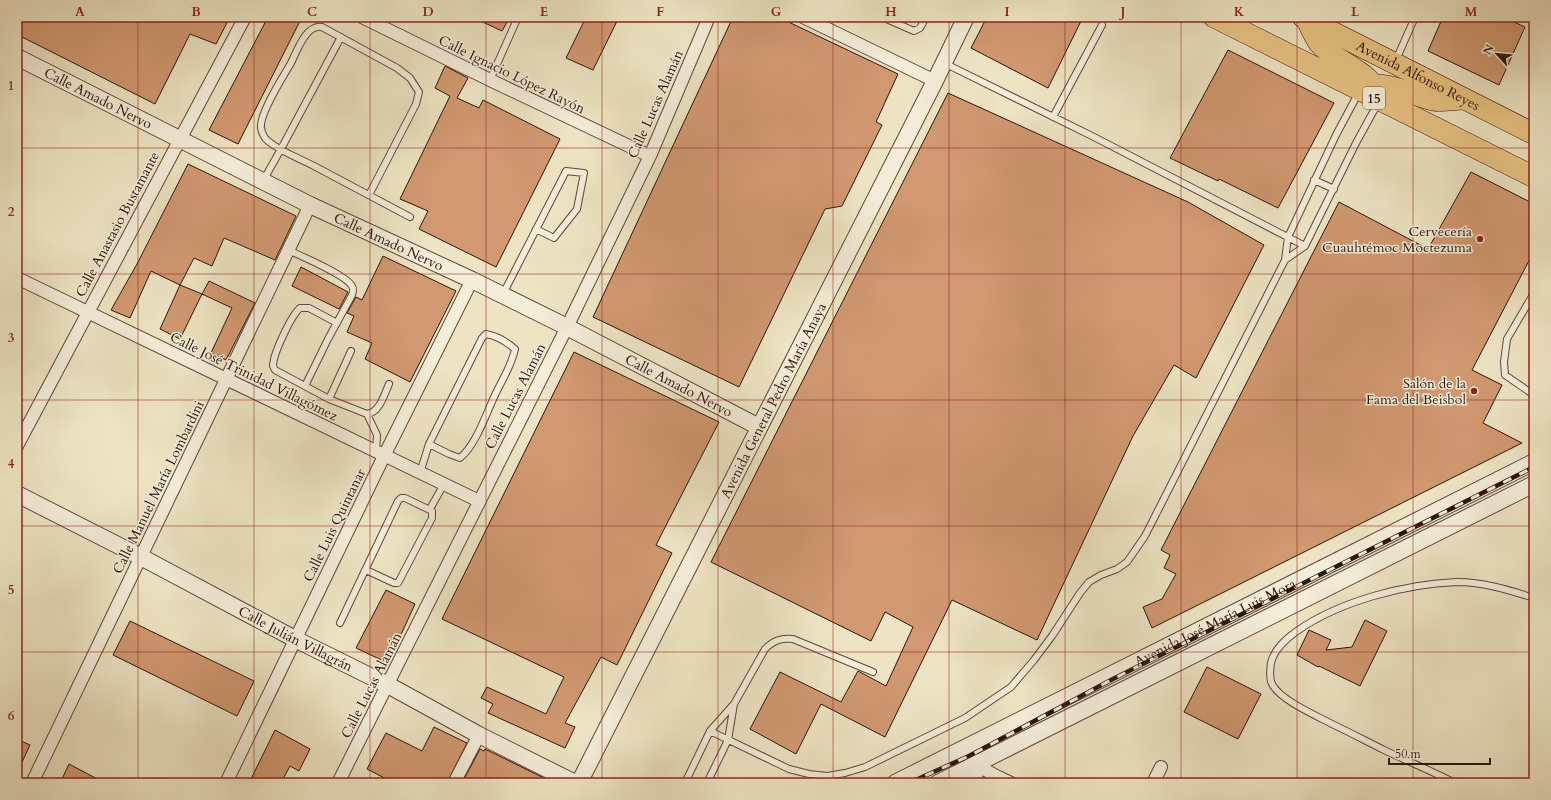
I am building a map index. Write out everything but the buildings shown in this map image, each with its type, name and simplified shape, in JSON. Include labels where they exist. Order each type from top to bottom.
[{"type":"highway","name":"15","points":[[1214,17],[1371,92],[1534,177]]},
{"type":"highway","points":[[1304,18],[1320,44],[1355,69],[1371,92],[1392,87],[1435,101],[1464,99]]},
{"type":"highway","name":"Avenida Alfonso Reyes","points":[[1304,18],[1534,134]]},
{"type":"street","name":"Calle Anastasio Bustamante","points":[[17,446],[245,17]]},
{"type":"street","name":"Calle Ignacio López Rayón","points":[[362,17],[650,156]]},
{"type":"street","name":"Calle Lucas Alamán","points":[[338,783],[567,327],[650,156],[709,17]]},
{"type":"street","name":"Avenida General Pedro María Anaya","points":[[579,783],[966,17]]},
{"type":"street","points":[[807,18],[935,81]]},
{"type":"street","name":"Calle Amado Nervo","points":[[17,57],[310,205],[472,280],[567,327],[759,427]]},
{"type":"street","name":"Calle Manuel María Lombardini","points":[[32,783],[310,205]]},
{"type":"street","name":"Calle José Trinidad Villagómez","points":[[17,278],[479,501]]},
{"type":"street","name":"Calle Luis Quintanar","points":[[226,783],[295,639],[380,454],[472,280]]},
{"type":"street","name":"Avenida José María Luis Mora","points":[[895,783],[1534,462]]},
{"type":"street","name":"Avenida José María Luis Mora","points":[[938,783],[979,766],[1534,484]]},
{"type":"street","name":"Calle Julián Villagrán","points":[[17,494],[141,557],[295,639],[388,685],[479,735],[575,783]]},
{"type":"street","points":[[454,783],[479,735]]},
{"type":"street","points":[[966,748],[969,756],[979,766],[1011,783]]},
{"type":"street","points":[[970,783],[979,766]]},
{"type":"street","points":[[1153,783],[1161,767]]},
{"type":"lane","points":[[490,80],[518,17]]},
{"type":"lane","points":[[882,17],[914,31],[920,28],[926,17]]},
{"type":"lane","points":[[1395,64],[1415,17]]},
{"type":"lane","points":[[1053,117],[1102,24]]},
{"type":"lane","points":[[370,195],[416,104],[418,98],[416,85],[410,78],[397,68],[322,27],[316,26],[311,28],[303,40],[269,102],[261,122],[261,130],[268,141],[281,149],[410,217]]},
{"type":"lane","points":[[262,181],[281,149],[341,37]]},
{"type":"lane","points":[[944,63],[1305,246]]},
{"type":"lane","points":[[710,732],[788,769],[809,774],[827,776],[845,773],[865,767],[965,718],[1011,687],[1048,642],[1080,593],[1090,582],[1101,575],[1117,569],[1127,562],[1142,540],[1285,260],[1288,237],[1336,135],[1371,92]]},
{"type":"lane","points":[[1285,260],[1305,246],[1356,143],[1371,92]]},
{"type":"lane","points":[[502,296],[536,229],[566,171],[584,173],[577,209],[554,238],[536,229]]},
{"type":"lane","points":[[1314,180],[1334,189]]},
{"type":"lane","points":[[288,250],[340,276],[351,285],[353,290],[352,295],[305,386]]},
{"type":"lane","points":[[1534,293],[1507,339],[1504,362],[1505,375],[1534,395]]},
{"type":"lane","points":[[337,323],[309,308],[300,308],[293,316],[275,354],[272,366],[281,374],[329,399],[367,414],[372,413],[379,406],[389,384]]},
{"type":"lane","points":[[420,473],[429,444],[482,338],[486,334],[492,335],[515,349],[510,364],[474,439],[464,455],[460,458],[429,444]]},
{"type":"lane","points":[[329,399],[351,351]]},
{"type":"lane","points":[[367,414],[377,435],[380,454]]},
{"type":"lane","points":[[430,509],[444,484]]},
{"type":"lane","points":[[340,623],[398,501],[401,498],[405,498],[430,509],[433,514],[432,518],[398,583],[394,583],[366,570]]},
{"type":"lane","points":[[1455,783],[1309,712],[1278,692],[1272,684],[1270,674],[1272,660],[1278,648],[1290,636],[1305,625],[1343,606],[1386,593],[1422,586],[1457,582],[1478,583],[1510,590],[1534,598]]},
{"type":"lane","points":[[685,783],[710,732],[734,704],[765,649],[772,642],[782,638],[793,639],[873,672]]},
{"type":"lane","points":[[707,783],[728,740],[734,704]]},
{"type":"railway","points":[[909,783],[969,756],[1111,680],[1534,467]]},
{"type":"place","name":"Cervecería Cuauhtémoc Moctezuma","points":[[1480,239]]},
{"type":"place","name":"Salón de la Fama del Beisbol","points":[[1474,391]]}]
